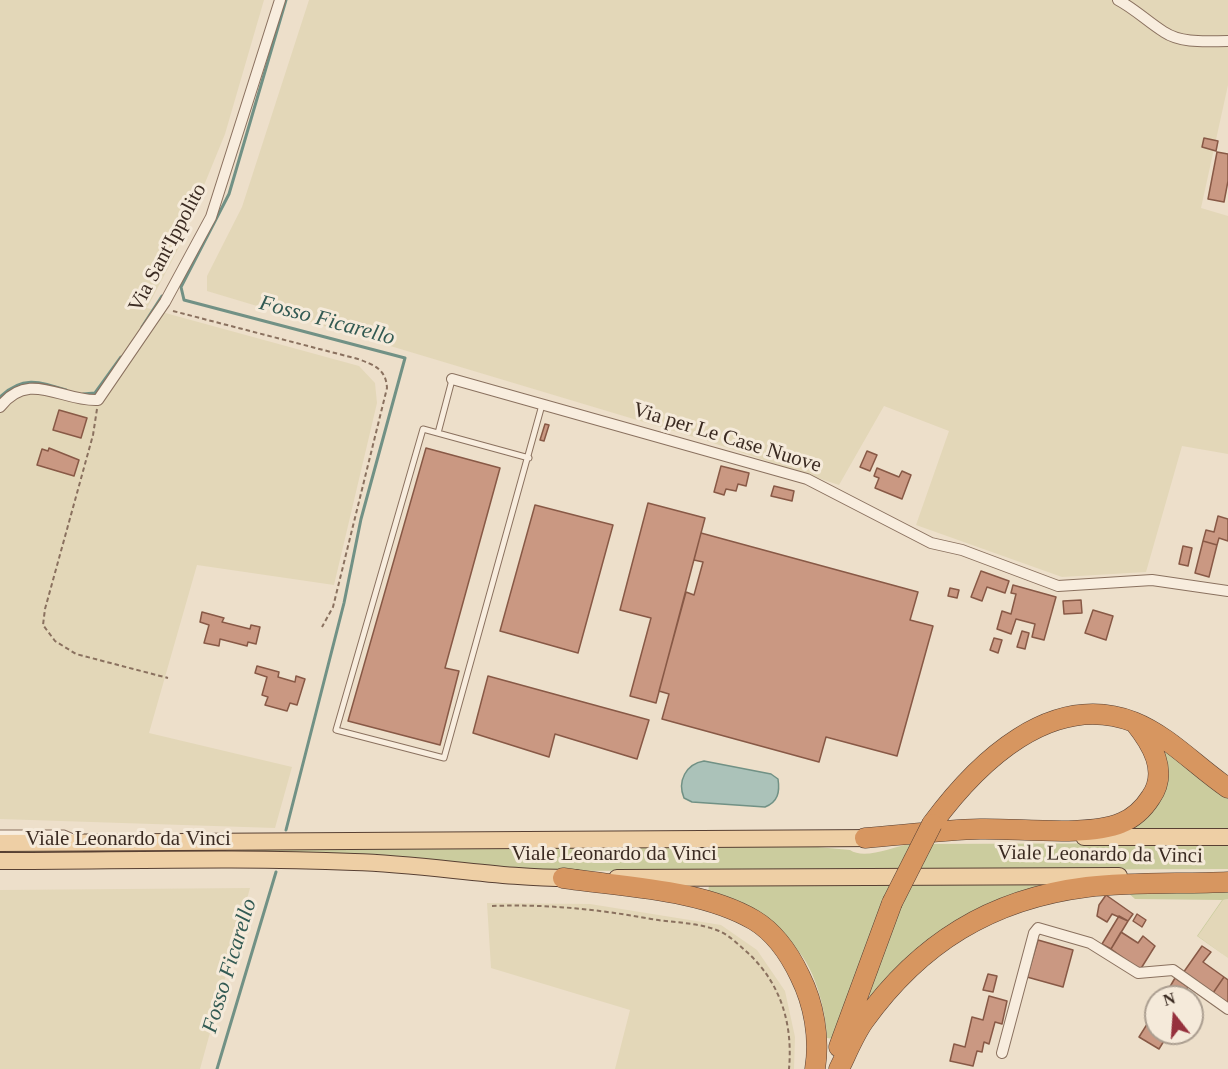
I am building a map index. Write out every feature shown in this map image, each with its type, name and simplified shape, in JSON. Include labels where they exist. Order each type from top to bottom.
[{"type":"highway","points":[[830,1069],[892,903],[932,824],[982,766],[1030,732],[1069,717],[1094,714],[1135,723],[1168,741],[1228,788]]},
{"type":"highway","points":[[866,838],[978,829],[1085,829],[1123,823],[1143,810],[1156,790],[1158,768],[1152,744],[1135,723]]},
{"type":"highway","points":[[563,878],[705,899],[755,920],[792,959],[806,988],[814,1013],[814,1069]]},
{"type":"highway","points":[[839,1069],[863,1022],[904,972],[958,929],[1004,906],[1085,888],[1228,881]]},
{"type":"main road","name":"Viale Leonardo da Vinci","points":[[0,843],[1228,837]]},
{"type":"main road","name":"Viale Leonardo da Vinci","points":[[0,861],[353,861],[417,866],[492,876],[563,878],[1045,876],[1228,881]]},
{"type":"street","name":"Via Sant'Ippolito","points":[[98,400],[165,302],[211,217],[280,0]]},
{"type":"street","points":[[1118,0],[1132,7],[1165,33],[1186,40],[1228,41]]},
{"type":"street","name":"Via per Le Case Nuove","points":[[452,380],[807,479],[931,543],[962,550],[1058,586],[1152,580],[1228,589]]},
{"type":"street","points":[[0,407],[16,391],[30,388],[86,401],[98,400]]},
{"type":"street","points":[[1002,1053],[1034,933],[1038,928],[1090,943],[1138,973],[1173,970],[1228,1009]]},
{"type":"lane","points":[[438,433],[452,380]]},
{"type":"lane","points":[[529,458],[423,429],[336,730],[444,758],[529,458],[542,404]]},
{"type":"lane","points":[[0,833],[64,833],[85,843]]},
{"type":"path","points":[[165,302],[174,311],[358,359],[377,367],[386,377],[387,388],[333,607],[322,627]]},
{"type":"path","points":[[98,400],[93,435],[45,609],[44,626],[55,641],[76,654],[168,678]]},
{"type":"path","points":[[492,906],[592,908],[702,926],[721,932],[739,945],[762,968],[780,997],[790,1036],[789,1069]]},
{"type":"shaded area","points":[[0,0],[264,0],[225,134],[178,249],[147,308],[359,366],[375,383],[377,403],[334,585],[197,565],[149,733],[292,767],[275,828],[0,819]]},
{"type":"shaded area","points":[[309,0],[1228,0],[1228,85],[1201,208],[1228,216],[1228,454],[1182,446],[1146,572],[1062,577],[916,525],[949,431],[884,406],[839,485],[707,441],[207,291],[207,276],[242,207]]},
{"type":"shaded area","points":[[704,761],[771,774],[778,779],[777,796],[765,807],[692,802],[684,798],[683,780],[692,766]]},
{"type":"shaded area","points":[[250,888],[200,1069],[0,1069],[0,890]]},
{"type":"shaded area","points":[[1228,899],[1228,958],[1198,936],[1223,900]]},
{"type":"shaded area","points":[[487,903],[590,904],[721,925],[757,950],[785,991],[795,1037],[794,1069],[615,1069],[630,1010],[491,968]]},
{"type":"green space","points":[[1159,742],[1228,793],[1228,830],[1117,829],[1144,815]]},
{"type":"green space","points":[[1228,843],[1228,869],[534,871],[351,854],[0,854],[0,850],[785,844],[850,850],[863,854],[909,844]]},
{"type":"green space","points":[[1060,883],[1020,896],[874,1003],[869,995],[899,909],[834,1039],[827,1038],[817,987],[799,952],[771,930],[708,893],[709,885]]},
{"type":"green space","points":[[1228,890],[1228,899],[1223,900],[1198,936],[1228,958],[1197,936],[1222,900],[1135,899],[1127,892]]},
{"type":"building","points":[[1204,138],[1218,141],[1216,151],[1202,147]]},
{"type":"building","points":[[1217,152],[1228,154],[1228,181],[1224,202],[1208,199]]},
{"type":"building","points":[[59,410],[87,418],[81,438],[53,430]]},
{"type":"building","points":[[545,424],[549,425],[544,441],[540,440]]},
{"type":"building","points":[[49,448],[79,460],[74,476],[37,465],[42,449],[48,451]]},
{"type":"building","points":[[426,448],[500,468],[445,668],[459,671],[440,745],[348,721]]},
{"type":"building","points":[[867,451],[877,455],[870,471],[860,467]]},
{"type":"building","points":[[721,466],[749,473],[746,486],[738,484],[736,491],[726,489],[724,495],[714,492]]},
{"type":"building","points":[[877,468],[899,477],[902,471],[911,475],[902,499],[875,488],[879,478],[874,476]]},
{"type":"building","points":[[774,486],[794,491],[792,501],[771,496]]},
{"type":"building","points":[[648,503],[705,518],[656,703],[630,696],[651,618],[620,610]]},
{"type":"building","points":[[535,505],[613,525],[578,653],[500,631]]},
{"type":"building","points":[[1218,516],[1228,519],[1228,541],[1219,538],[1217,545],[1203,541],[1206,530],[1214,532]]},
{"type":"building","points":[[701,533],[918,592],[910,620],[933,626],[897,756],[826,737],[819,762],[662,719],[669,694],[659,691],[686,592],[694,595],[703,562],[694,560]]},
{"type":"building","points":[[1203,541],[1217,545],[1209,577],[1195,573]]},
{"type":"building","points":[[1183,546],[1192,548],[1188,566],[1179,564]]},
{"type":"building","points":[[981,571],[1009,581],[1005,593],[987,587],[982,601],[971,597]]},
{"type":"building","points":[[1013,585],[1056,597],[1044,640],[1032,637],[1035,624],[1016,619],[1011,634],[997,629],[1002,611],[1011,614],[1016,594],[1011,593]]},
{"type":"building","points":[[950,588],[959,590],[957,598],[948,596]]},
{"type":"building","points":[[1081,600],[1082,613],[1064,614],[1063,601]]},
{"type":"building","points":[[1093,610],[1113,616],[1106,640],[1085,633]]},
{"type":"building","points":[[202,612],[224,618],[222,622],[250,629],[251,625],[260,627],[256,644],[248,642],[247,646],[220,639],[219,646],[204,643],[209,625],[200,622]]},
{"type":"building","points":[[1022,631],[1029,633],[1025,649],[1017,647]]},
{"type":"building","points":[[994,638],[1002,640],[998,653],[990,650]]},
{"type":"building","points":[[257,666],[279,672],[278,677],[295,682],[296,676],[305,679],[297,705],[290,703],[287,711],[265,705],[268,697],[262,695],[267,677],[255,673]]},
{"type":"building","points":[[488,676],[649,720],[637,759],[555,734],[549,757],[473,733]]},
{"type":"building","points":[[1106,895],[1133,914],[1128,921],[1112,914],[1107,922],[1097,916],[1099,905]]},
{"type":"building","points":[[1137,914],[1146,920],[1142,927],[1133,921]]},
{"type":"building","points":[[1119,916],[1128,921],[1111,949],[1102,944]]},
{"type":"building","points":[[1121,932],[1138,943],[1143,936],[1155,946],[1140,970],[1111,949]]},
{"type":"building","points":[[1038,940],[1073,950],[1063,987],[1027,977]]},
{"type":"building","points":[[1202,946],[1211,952],[1203,962],[1224,977],[1213,993],[1183,973]]},
{"type":"building","points":[[988,974],[997,976],[993,992],[983,990]]},
{"type":"building","points":[[1224,977],[1228,980],[1228,1003],[1213,993]]},
{"type":"building","points":[[1175,978],[1185,985],[1171,985]]},
{"type":"building","points":[[989,996],[1007,1001],[1002,1024],[995,1022],[989,1044],[984,1042],[982,1052],[977,1051],[973,1066],[950,1061],[954,1044],[965,1047],[972,1017],[983,1020]]},
{"type":"building","points":[[1144,1029],[1144,1040],[1139,1037]]},
{"type":"waterway","name":"Fosso Ficarello","points":[[286,0],[229,194],[181,287],[184,300],[405,358],[361,519],[344,603],[286,830]]},
{"type":"waterway","points":[[142,327],[162,296]]},
{"type":"waterway","points":[[83,394],[95,393],[121,357]]},
{"type":"waterway","points":[[0,397],[16,386],[31,382],[66,390]]},
{"type":"waterway","name":"Fosso Ficarello","points":[[217,1069],[276,872]]}]
